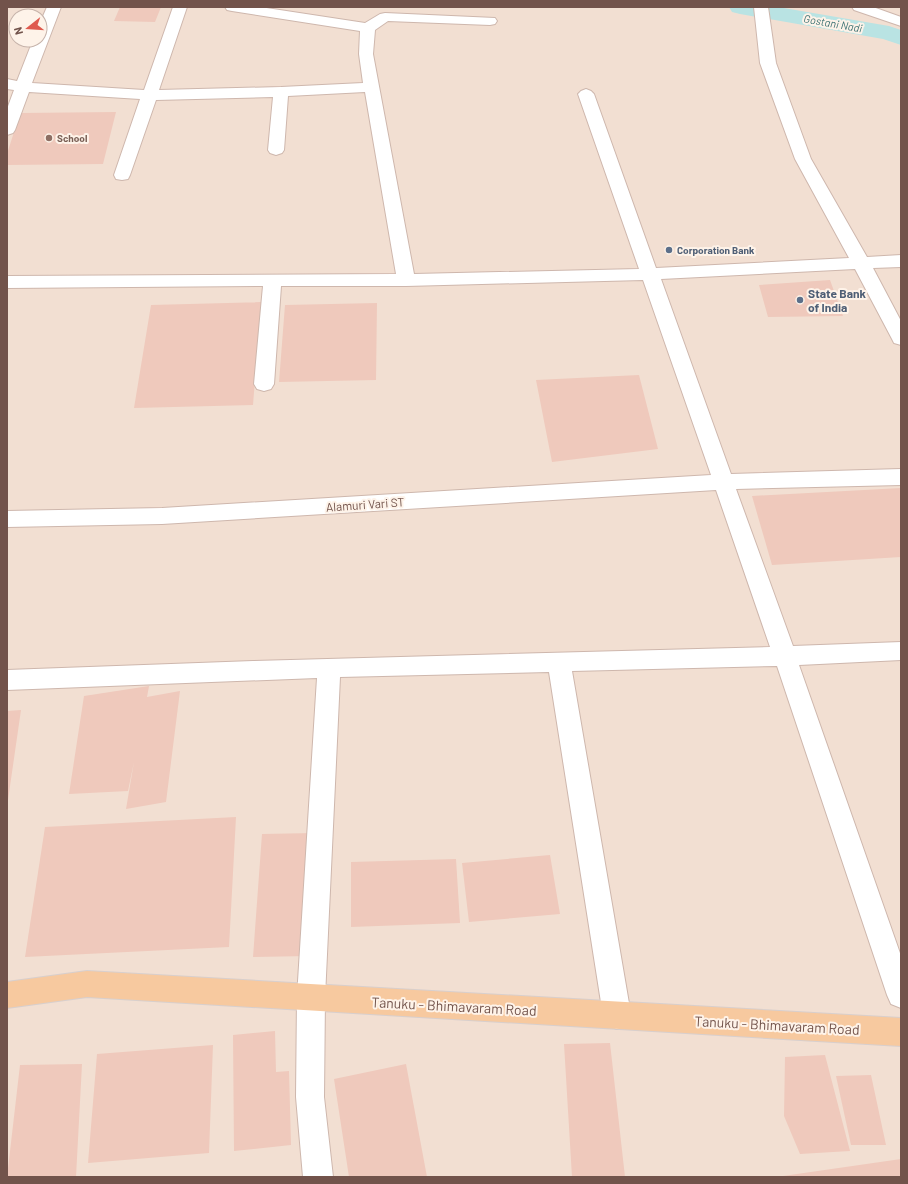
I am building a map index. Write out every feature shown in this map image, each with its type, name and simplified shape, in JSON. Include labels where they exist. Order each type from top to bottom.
[{"type":"main road","name":"Tanuku - Bhimavaram Road","points":[[7,994],[87,984],[901,1032]]},
{"type":"street","points":[[48,21],[54,7]]},
{"type":"street","points":[[122,175],[180,7]]},
{"type":"street","points":[[232,7],[368,28],[384,17],[490,21]]},
{"type":"street","points":[[761,7],[768,63],[803,159],[861,263],[901,339]]},
{"type":"street","points":[[859,7],[901,22]]},
{"type":"street","points":[[368,28],[366,54],[406,280]]},
{"type":"street","points":[[7,130],[37,48]]},
{"type":"street","points":[[7,84],[23,87],[150,95],[281,92],[372,87]]},
{"type":"street","points":[[276,150],[281,92]]},
{"type":"street","points":[[586,94],[651,274],[722,482],[785,656],[901,995]]},
{"type":"street","points":[[7,282],[406,280],[651,274],[901,261]]},
{"type":"street","points":[[264,384],[272,281]]},
{"type":"street","name":"Alamuri Vari ST","points":[[7,519],[162,516],[722,482],[901,477]]},
{"type":"street","points":[[7,680],[329,668],[785,656],[901,651]]},
{"type":"street","points":[[559,662],[617,1015]]},
{"type":"street","points":[[318,1177],[310,1097],[311,997],[329,668]]},
{"type":"shaded area","points":[[7,7],[901,7],[901,1177],[7,1177]]},
{"type":"building","points":[[120,7],[161,7],[155,22],[114,21]]},
{"type":"building","points":[[116,112],[103,164],[7,165],[7,154],[20,113]]},
{"type":"building","name":"State Bank of India","points":[[830,280],[843,316],[768,317],[759,285]]},
{"type":"building","points":[[261,302],[253,405],[134,408],[151,305]]},
{"type":"building","points":[[377,303],[376,380],[279,382],[285,305]]},
{"type":"building","points":[[639,375],[658,449],[552,462],[536,380]]},
{"type":"building","points":[[901,488],[901,557],[772,565],[752,496]]},
{"type":"building","points":[[149,686],[147,697],[180,691],[166,802],[126,809],[134,762],[128,791],[69,794],[84,696]]},
{"type":"building","points":[[21,710],[8,800],[7,800],[7,711]]},
{"type":"building","points":[[236,817],[229,947],[25,957],[45,827]]},
{"type":"building","points":[[314,833],[309,956],[253,957],[262,834]]},
{"type":"building","points":[[550,855],[560,914],[469,922],[462,863]]},
{"type":"building","points":[[456,859],[460,923],[351,927],[351,862]]},
{"type":"building","points":[[275,1031],[276,1072],[289,1071],[291,1145],[234,1151],[233,1035]]},
{"type":"building","points":[[610,1043],[625,1177],[572,1177],[564,1044]]},
{"type":"building","points":[[213,1045],[209,1153],[88,1163],[97,1054]]},
{"type":"building","points":[[825,1055],[850,1151],[800,1154],[784,1116],[785,1057]]},
{"type":"building","points":[[82,1064],[76,1177],[7,1177],[20,1065]]},
{"type":"building","points":[[406,1064],[427,1177],[349,1177],[334,1079]]},
{"type":"building","points":[[871,1075],[886,1145],[851,1145],[836,1076]]},
{"type":"building","points":[[901,1159],[901,1177],[783,1177],[783,1176]]},
{"type":"waterway","name":"Gostani Nadi","points":[[740,7],[889,33],[901,38]]},
{"type":"place","name":"School","points":[[49,138]]},
{"type":"place","name":"Corporation Bank","points":[[669,250]]},
{"type":"place","name":"State Bank of India","points":[[800,300]]}]
